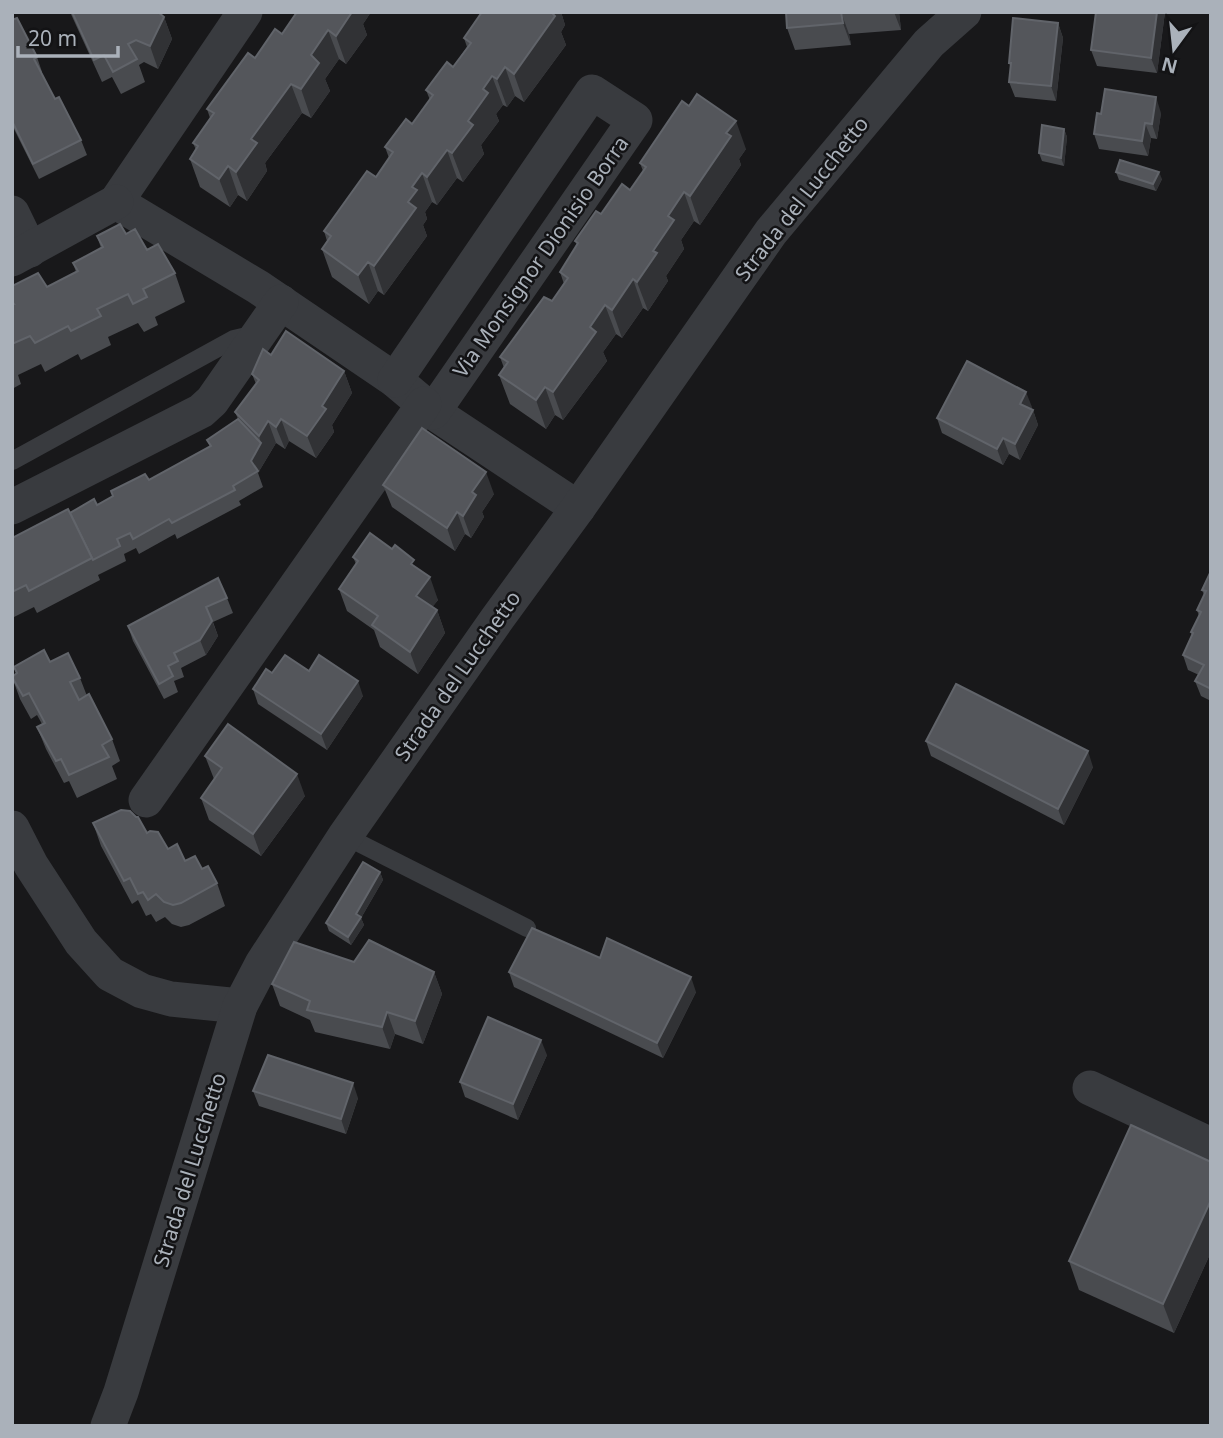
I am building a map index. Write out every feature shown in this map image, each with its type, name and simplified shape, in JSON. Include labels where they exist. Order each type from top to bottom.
[{"type":"street","points":[[12,213],[21,255],[116,202],[245,12]]},
{"type":"street","name":"Strada del Lucchetto","points":[[108,1426],[121,1392],[240,1006],[262,964],[345,836],[771,232],[929,43],[964,12]]},
{"type":"street","name":"Via Monsignor Dionisio Borra","points":[[146,800],[635,120],[592,92],[395,380]]},
{"type":"street","points":[[116,202],[281,302],[395,380],[429,408],[578,508]]},
{"type":"street","points":[[12,507],[201,411],[212,401],[281,302]]},
{"type":"street","points":[[12,828],[31,865],[81,942],[110,974],[142,991],[171,999],[240,1006]]},
{"type":"street","points":[[1090,1088],[1211,1145]]},
{"type":"lane","points":[[12,461],[234,339],[258,333]]},
{"type":"lane","points":[[345,836],[527,928]]},
{"type":"building","points":[[72,12],[158,12],[164,17],[150,46],[136,40],[128,44],[137,59],[113,72],[104,55],[94,60]]},
{"type":"building","points":[[297,12],[352,12],[336,36],[328,30],[311,55],[319,63],[301,89],[291,84],[251,139],[257,143],[236,172],[228,166],[219,179],[190,159],[198,146],[193,143],[214,113],[207,109],[248,53],[255,58],[275,29],[282,34]]},
{"type":"building","points":[[482,12],[551,12],[555,16],[514,74],[505,67],[497,79],[492,76],[483,89],[488,93],[468,121],[473,125],[452,153],[447,150],[427,177],[422,173],[412,187],[417,190],[408,202],[416,208],[374,266],[368,262],[358,275],[322,249],[331,236],[324,231],[367,171],[376,177],[393,152],[385,147],[406,119],[412,124],[433,95],[426,90],[447,62],[453,67],[471,43],[464,38]]},
{"type":"building","points":[[786,12],[841,12],[843,23],[787,28]]},
{"type":"building","points":[[1096,12],[1157,12],[1151,58],[1091,50]]},
{"type":"building","points":[[17,18],[37,57],[34,59],[55,99],[59,97],[81,140],[33,164],[12,121],[12,20]]},
{"type":"building","points":[[1013,18],[1058,23],[1051,86],[1009,82]]},
{"type":"building","points":[[1105,89],[1156,97],[1152,124],[1145,123],[1142,141],[1094,134]]},
{"type":"building","points":[[697,94],[736,121],[726,133],[731,136],[690,196],[684,192],[668,216],[674,220],[653,251],[657,253],[637,282],[633,279],[612,310],[605,305],[590,327],[596,332],[553,392],[545,387],[536,400],[499,375],[508,362],[500,357],[544,297],[552,301],[568,278],[560,272],[578,243],[575,241],[596,211],[601,214],[622,184],[630,190],[646,167],[640,163],[682,101],[689,106]]},
{"type":"building","points":[[1042,125],[1064,129],[1061,158],[1039,153]]},
{"type":"building","points":[[1120,160],[1159,172],[1153,184],[1116,172]]},
{"type":"building","points":[[120,224],[126,234],[135,229],[147,250],[158,244],[175,273],[143,289],[147,297],[133,304],[128,294],[97,309],[101,316],[71,331],[68,326],[35,343],[30,336],[12,344],[12,286],[38,273],[47,287],[78,271],[73,263],[103,247],[97,236]]},
{"type":"building","points":[[286,331],[344,371],[322,406],[326,409],[307,436],[281,419],[276,427],[268,421],[259,436],[235,412],[259,380],[252,374],[263,349],[271,355]]},
{"type":"building","points":[[967,361],[1026,392],[1020,404],[1033,410],[1015,444],[1003,438],[997,449],[937,418]]},
{"type":"building","points":[[238,419],[261,443],[251,461],[258,471],[233,486],[235,490],[172,523],[169,519],[133,539],[130,533],[117,539],[120,546],[93,560],[70,513],[94,499],[97,505],[113,496],[111,491],[145,474],[149,480],[211,446],[207,440]]},
{"type":"building","points":[[422,428],[486,472],[472,492],[476,495],[463,516],[457,512],[447,528],[383,485]]},
{"type":"building","points":[[68,509],[92,558],[29,591],[26,585],[12,592],[12,538]]},
{"type":"building","points":[[370,533],[392,549],[395,545],[414,560],[411,564],[430,577],[416,596],[437,610],[410,652],[372,625],[378,616],[339,589],[358,561],[353,557]]},
{"type":"building","points":[[1211,571],[1211,689],[1195,681],[1204,665],[1183,655],[1201,612],[1197,610]]},
{"type":"building","points":[[218,578],[227,598],[206,607],[212,621],[200,640],[174,653],[178,661],[168,666],[173,676],[159,684],[128,626]]},
{"type":"building","points":[[44,650],[50,662],[68,653],[80,678],[70,682],[79,700],[89,694],[112,739],[102,745],[109,757],[69,775],[61,759],[56,761],[37,727],[45,723],[29,693],[23,696],[12,677],[17,673],[14,667]]},
{"type":"building","points":[[285,655],[309,671],[319,655],[358,681],[321,734],[253,689],[266,669],[272,673]]},
{"type":"building","points":[[956,684],[1088,751],[1058,809],[926,741]]},
{"type":"building","points":[[228,724],[297,774],[253,834],[201,798],[222,768],[205,756]]},
{"type":"building","points":[[121,810],[130,811],[138,817],[147,833],[158,832],[168,849],[177,844],[185,861],[195,856],[202,869],[208,866],[217,883],[173,905],[164,902],[156,894],[148,900],[143,892],[138,894],[130,878],[124,881],[93,823]]},
{"type":"building","points":[[363,862],[380,872],[356,914],[361,917],[348,937],[326,923]]},
{"type":"building","points":[[532,928],[600,958],[607,938],[691,977],[657,1043],[509,972]]},
{"type":"building","points":[[369,940],[434,972],[415,1021],[387,1012],[382,1027],[307,1010],[310,1001],[272,984],[294,942],[354,962]]},
{"type":"building","points":[[488,1017],[541,1040],[513,1104],[460,1082]]},
{"type":"building","points":[[268,1055],[353,1083],[341,1119],[253,1091]]},
{"type":"building","points":[[1131,1125],[1211,1162],[1211,1200],[1163,1304],[1069,1261]]}]
